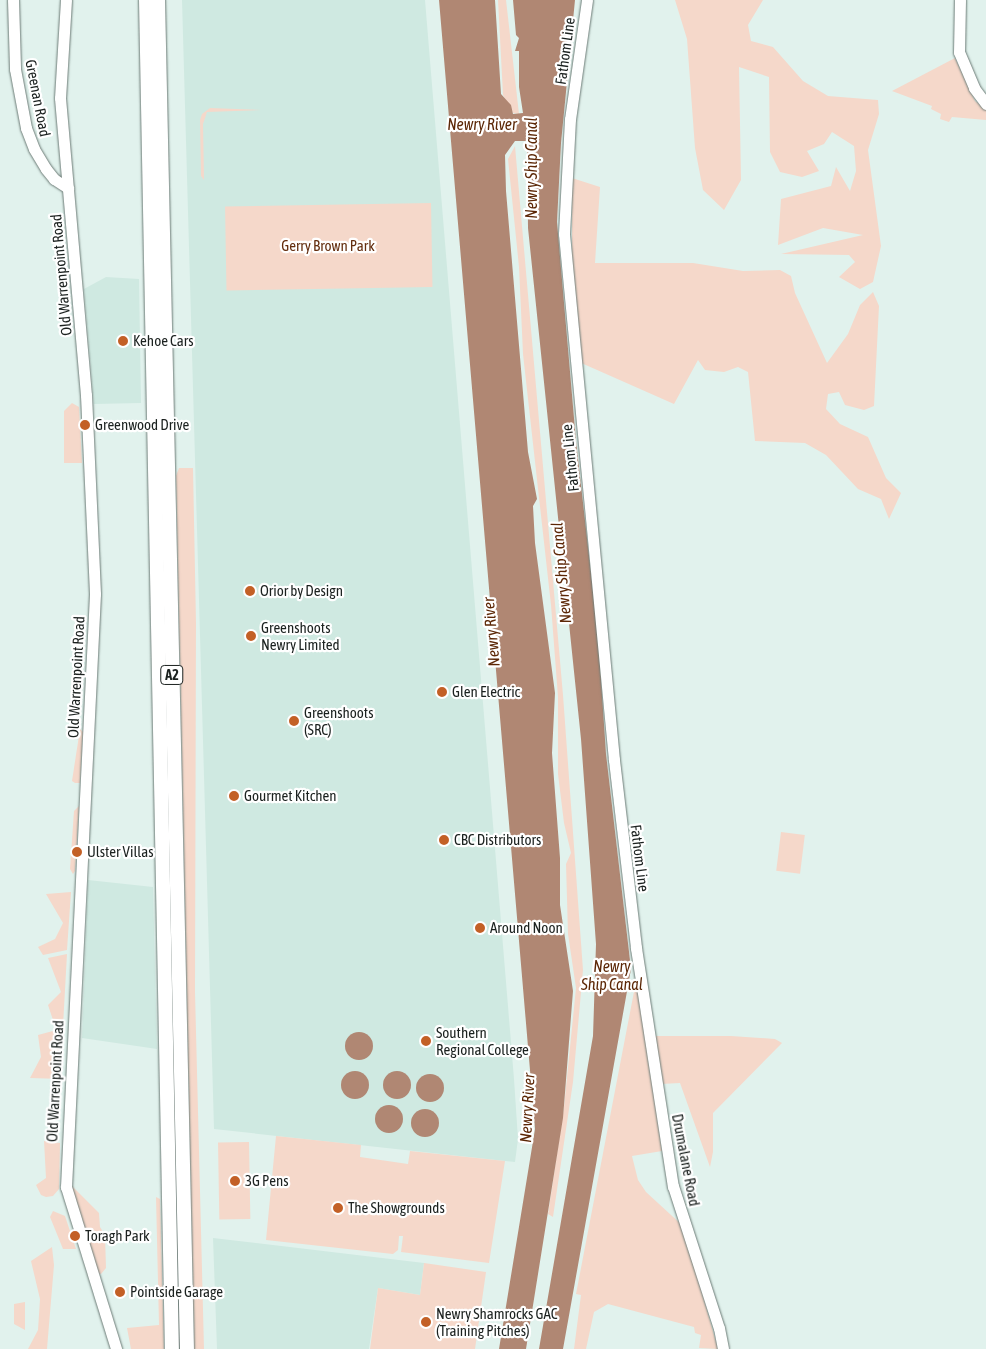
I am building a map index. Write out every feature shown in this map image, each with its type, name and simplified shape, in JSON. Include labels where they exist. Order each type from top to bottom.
[{"type":"highway","name":"A2","points":[[146,0],[172,1349]]},
{"type":"highway","name":"A2","points":[[158,0],[188,1349]]},
{"type":"street","name":"Greenan Road","points":[[13,0],[15,70],[26,128],[34,149],[46,168],[54,179],[68,188]]},
{"type":"street","name":"Old Warrenpoint Road","points":[[66,0],[59,74],[86,395],[95,558],[90,718],[66,1187],[116,1349]]},
{"type":"street","name":"Fathom Line","points":[[587,0],[570,119],[564,234],[615,768],[640,972]]},
{"type":"street","points":[[960,0],[959,52],[974,88],[986,104]]},
{"type":"street","name":"Drumalane Road","points":[[640,972],[673,1186],[719,1328],[723,1349]]},
{"type":"shaded area","points":[[182,0],[425,0],[514,1079],[518,1139],[515,1162],[214,1129]]},
{"type":"shaded area","points":[[106,277],[139,279],[141,403],[94,404],[84,289]]},
{"type":"shaded area","points":[[88,880],[153,887],[157,1049],[82,1038]]},
{"type":"shaded area","points":[[213,1238],[424,1263],[420,1295],[378,1288],[369,1349],[217,1349]]},
{"type":"green space","points":[[498,0],[506,0],[519,114],[513,113],[503,95]]},
{"type":"green space","points":[[675,0],[763,0],[748,25],[751,41],[773,47],[803,81],[828,96],[878,100],[879,114],[868,150],[881,246],[873,282],[860,289],[839,277],[855,262],[849,255],[781,254],[863,235],[823,228],[778,245],[781,199],[831,186],[836,167],[850,191],[856,171],[854,146],[832,132],[824,144],[807,151],[819,171],[802,177],[780,172],[770,152],[769,77],[739,67],[741,180],[724,210],[703,190],[695,148],[687,39]]},
{"type":"green space","points":[[955,58],[975,101],[986,109],[986,120],[952,117],[949,122],[940,119],[941,114],[931,109],[932,106],[892,91]]},
{"type":"green space","points":[[210,108],[261,110],[207,112],[203,124],[204,180],[201,176],[200,120],[202,114]]},
{"type":"green space","points":[[515,146],[563,695],[583,970],[573,1082],[553,1217],[548,1214],[564,1107],[576,988],[568,934],[566,864],[571,853],[564,823],[558,774],[558,697],[551,605],[523,354],[519,267],[508,159]]},
{"type":"green space","points":[[572,178],[600,187],[595,263],[693,263],[743,271],[780,270],[791,276],[795,293],[827,363],[848,334],[860,305],[873,292],[879,306],[874,406],[864,410],[845,405],[839,392],[828,394],[826,409],[840,424],[868,437],[886,478],[901,493],[889,519],[881,499],[858,489],[826,455],[805,443],[755,441],[748,372],[738,367],[724,372],[705,370],[698,360],[674,404],[579,362],[572,278]]},
{"type":"green space","name":"Gerry Brown Park","points":[[431,203],[432,287],[226,291],[225,207]]},
{"type":"green space","points":[[72,403],[79,407],[82,463],[64,463],[64,411]]},
{"type":"green space","points":[[179,468],[193,468],[196,623],[195,992],[204,1349],[194,1349],[176,476]]},
{"type":"green space","points":[[80,729],[83,732],[80,783],[75,783],[72,781]]},
{"type":"green space","points":[[79,806],[75,871],[73,874],[70,869],[74,811]]},
{"type":"green space","points":[[781,832],[805,835],[800,874],[776,871]]},
{"type":"green space","points":[[71,892],[67,950],[43,955],[38,947],[55,939],[63,923],[46,894]]},
{"type":"green space","points":[[67,954],[63,1026],[55,1026],[48,1005],[61,992],[48,958]]},
{"type":"green space","points":[[637,976],[662,1151],[632,1156],[638,1180],[646,1192],[683,1226],[718,1349],[699,1348],[701,1335],[695,1333],[694,1327],[608,1304],[594,1312],[586,1349],[574,1349],[581,1295],[576,1294]]},
{"type":"green space","points":[[64,1028],[61,1079],[30,1078],[41,1057],[38,1035]]},
{"type":"green space","points":[[652,1036],[731,1036],[775,1039],[782,1043],[713,1113],[713,1152],[710,1167],[680,1083],[661,1084]]},
{"type":"green space","points":[[276,1136],[361,1145],[360,1157],[408,1164],[410,1151],[505,1161],[489,1263],[401,1252],[403,1236],[399,1236],[398,1250],[393,1254],[266,1240]]},
{"type":"green space","points":[[44,1141],[60,1143],[59,1189],[53,1196],[46,1197],[41,1195],[36,1185],[46,1178]]},
{"type":"green space","name":"3G Pens","points":[[249,1142],[250,1219],[219,1220],[218,1143]]},
{"type":"green space","points":[[72,1186],[99,1213],[100,1227],[105,1235],[106,1268],[101,1274],[97,1273],[76,1213]]},
{"type":"green space","points":[[156,1197],[160,1199],[164,1349],[131,1349],[127,1328],[159,1325]]},
{"type":"green space","points":[[53,1211],[65,1216],[76,1249],[63,1249],[50,1217]]},
{"type":"green space","points":[[52,1247],[54,1265],[47,1349],[28,1349],[38,1330],[40,1299],[31,1261]]},
{"type":"green space","name":"Newry Shamrocks GAC (Training Pitches)","points":[[424,1263],[486,1272],[475,1349],[370,1349],[378,1288],[420,1295]]},
{"type":"green space","points":[[25,1302],[25,1330],[14,1324],[14,1304]]},
{"type":"water","name":"Newry River","points":[[439,0],[495,0],[501,94],[511,105],[513,114],[523,113],[519,87],[519,51],[515,51],[519,38],[516,35],[513,0],[575,0],[561,143],[557,222],[576,441],[598,635],[606,754],[631,969],[563,1349],[539,1349],[593,1036],[596,944],[581,739],[528,228],[527,141],[515,141],[505,155],[506,191],[528,452],[537,499],[533,506],[535,543],[555,693],[552,753],[560,858],[560,905],[573,991],[563,1118],[526,1349],[499,1349],[535,1129]]},
{"type":"water","points":[[359,1032],[369,1036],[373,1046],[369,1056],[359,1060],[349,1056],[345,1046],[349,1036]]},
{"type":"water","points":[[355,1071],[365,1075],[369,1085],[365,1095],[355,1099],[345,1095],[341,1085],[345,1075]]},
{"type":"water","points":[[397,1071],[407,1075],[411,1085],[407,1095],[397,1099],[387,1095],[383,1085],[387,1075]]},
{"type":"water","points":[[430,1074],[440,1078],[444,1088],[440,1098],[430,1102],[420,1098],[416,1088],[420,1078]]},
{"type":"water","points":[[389,1105],[399,1109],[403,1119],[399,1129],[389,1133],[379,1129],[375,1119],[379,1109]]},
{"type":"water","points":[[425,1109],[435,1113],[439,1123],[435,1133],[425,1137],[415,1133],[411,1123],[415,1113]]},
{"type":"place","name":"Kehoe Cars","points":[[123,341]]},
{"type":"place","name":"Greenwood Drive","points":[[85,425]]},
{"type":"place","name":"Orior by Design","points":[[250,591]]},
{"type":"place","name":"Greenshoots Newry Limited","points":[[251,636]]},
{"type":"place","name":"Glen Electric","points":[[442,692]]},
{"type":"place","name":"Greenshoots (SRC)","points":[[294,721]]},
{"type":"place","name":"Gourmet Kitchen","points":[[234,796]]},
{"type":"place","name":"CBC Distributors","points":[[444,840]]},
{"type":"place","name":"Ulster Villas","points":[[77,852]]},
{"type":"place","name":"Around Noon","points":[[480,928]]},
{"type":"place","name":"Southern Regional College","points":[[426,1041]]},
{"type":"place","name":"3G Pens","points":[[235,1181]]},
{"type":"place","name":"The Showgrounds","points":[[338,1208]]},
{"type":"place","name":"Toragh Park","points":[[75,1236]]},
{"type":"place","name":"Pointside Garage","points":[[120,1292]]},
{"type":"place","name":"Newry Shamrocks GAC (Training Pitches)","points":[[426,1322]]},
{"type":"water label","name":"Newry Ship Canal","points":[[531,168]]},
{"type":"water label","name":"Newry Ship Canal","points":[[561,573]]},
{"type":"water label","name":"Newry Ship Canal","points":[[612,975]]}]
